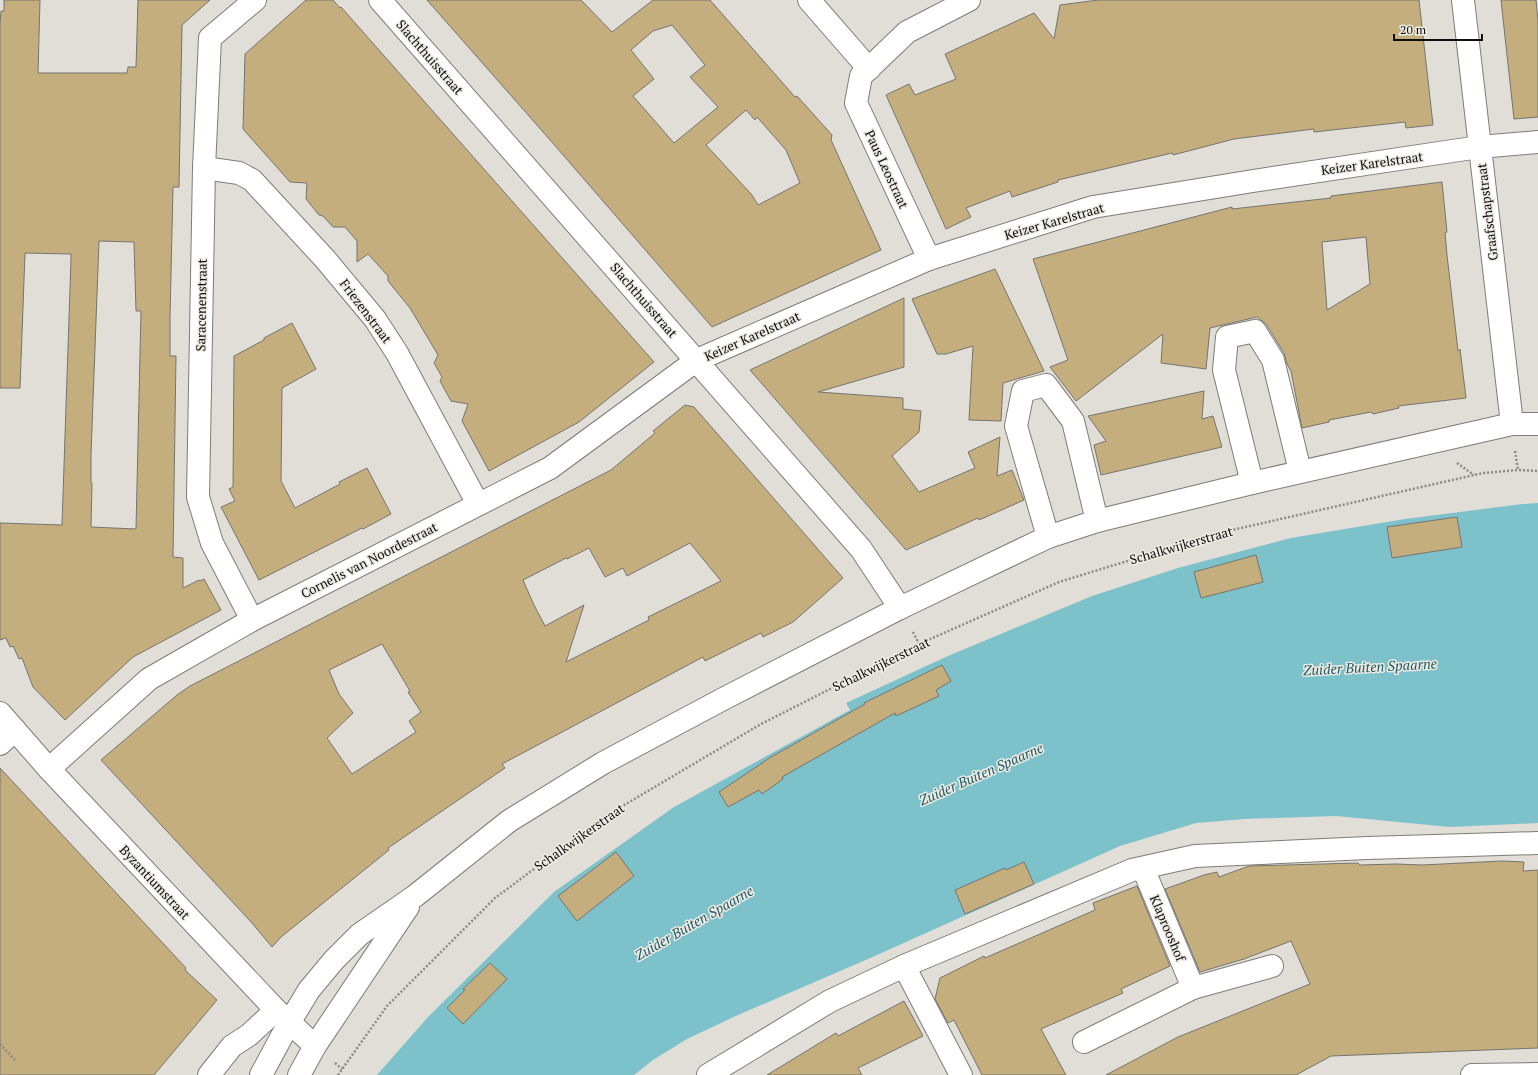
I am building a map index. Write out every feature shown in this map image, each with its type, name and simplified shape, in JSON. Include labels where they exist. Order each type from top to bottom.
[{"type":"street","name":"Saracenenstraat","points":[[252,620],[212,543],[198,497],[204,168],[210,38],[255,0]]},
{"type":"street","name":"Slachthuisstraat","points":[[380,0],[861,549],[900,608]]},
{"type":"street","points":[[810,0],[865,73],[907,32],[969,0]]},
{"type":"street","name":"Graafschapstraat","points":[[1463,0],[1512,424]]},
{"type":"street","name":"Paus Leostraat","points":[[865,73],[856,103],[929,259]]},
{"type":"street","name":"Keizer Karelstraat","points":[[697,360],[929,259],[1093,207],[1479,147],[1538,142]]},
{"type":"street","name":"Friezenstraat","points":[[204,168],[239,173],[252,180],[325,259],[374,319],[397,353],[478,504]]},
{"type":"street","points":[[1252,483],[1224,370],[1227,337],[1255,331],[1273,360],[1300,471]]},
{"type":"street","name":"Cornelis van Noordestraat","points":[[49,768],[149,679],[252,620],[550,468],[697,360]]},
{"type":"street","points":[[1048,537],[1016,426],[1023,390],[1046,385],[1073,421],[1097,521]]},
{"type":"street","points":[[209,1075],[232,1046],[282,1016],[309,990],[334,960],[360,934],[415,896],[509,821],[603,762],[900,608],[1048,537],[1097,521],[1300,471],[1512,424],[1538,424]]},
{"type":"street","name":"Byzantiumstraat","points":[[0,713],[8,737],[49,768],[282,1016],[315,1046]]},
{"type":"street","points":[[708,1075],[830,1001],[904,966],[1132,870],[1195,856],[1538,842]]},
{"type":"street","name":"Klaprooshof","points":[[1143,868],[1193,988]]},
{"type":"street","points":[[299,1075],[315,1046],[415,896]]},
{"type":"street","points":[[904,966],[961,1075]]},
{"type":"street","points":[[1084,1042],[1193,988],[1272,966]]},
{"type":"street","points":[[261,1075],[282,1016]]},
{"type":"street","points":[[1472,1075],[1538,1074]]},
{"type":"path","name":"Schalkwijkerstraat","points":[[338,1075],[387,1006],[496,898],[604,817],[761,724],[919,644],[1058,582],[1219,533],[1483,473],[1518,470],[1538,471]]},
{"type":"path","points":[[0,1044],[16,1061]]},
{"type":"water","name":"Zuider Buiten Spaarne","points":[[1538,503],[1538,823],[1450,827],[1336,816],[1244,819],[1196,823],[1120,846],[868,959],[738,1015],[687,1039],[653,1060],[634,1075],[377,1075],[428,1017],[554,892],[674,807],[850,710],[846,703],[948,656],[1092,596],[1178,568],[1291,538],[1405,519]]},
{"type":"building","points":[[4,0],[40,0],[38,73],[127,73],[128,67],[136,67],[138,0],[210,0],[182,25],[179,187],[173,187],[170,317],[170,356],[176,356],[173,557],[183,558],[183,588],[204,579],[221,610],[133,657],[65,720],[33,687],[22,658],[19,659],[13,646],[10,647],[6,638],[0,640],[0,523],[62,525],[71,259],[71,254],[25,253],[20,388],[0,388],[0,24],[1,11],[4,11]],"holes":[[[99,241],[134,242],[136,311],[141,311],[136,529],[91,527],[91,454]]]},
{"type":"building","points":[[306,0],[333,0],[340,8],[341,7],[654,362],[579,422],[489,471],[462,421],[468,404],[451,401],[440,381],[442,377],[434,363],[438,355],[410,308],[388,281],[388,276],[368,254],[357,262],[357,241],[345,227],[333,227],[323,216],[319,215],[306,199],[307,183],[290,182],[243,129],[245,54]]},
{"type":"building","points":[[427,0],[581,0],[612,32],[653,0],[710,0],[795,97],[797,96],[832,135],[831,140],[881,250],[712,327]],"holes":[[[672,25],[705,65],[690,77],[718,107],[674,143],[633,96],[654,79],[631,50],[653,31]],[[746,110],[755,120],[757,117],[786,150],[800,183],[758,205],[752,195],[706,145]]]},
{"type":"building","points":[[1098,0],[1419,0],[1433,125],[1406,128],[1405,122],[1314,132],[1314,129],[1234,139],[1173,155],[1172,153],[1058,180],[1058,182],[1012,197],[1010,191],[966,208],[971,217],[946,229],[886,95],[909,84],[915,95],[956,79],[945,54],[1034,13],[1054,39],[1060,5]]},
{"type":"building","points":[[1501,0],[1536,0],[1538,21],[1538,117],[1514,119]]},
{"type":"building","points":[[1442,182],[1447,232],[1445,233],[1447,255],[1458,351],[1460,349],[1466,398],[1398,406],[1399,408],[1373,414],[1371,412],[1329,420],[1329,422],[1302,428],[1291,371],[1284,353],[1266,324],[1257,317],[1210,328],[1206,369],[1161,363],[1163,334],[1076,401],[1050,367],[1068,360],[1033,259],[1232,207],[1232,209],[1331,198],[1331,196]],"holes":[[[1366,237],[1370,284],[1327,310],[1322,242]]]},
{"type":"building","points":[[995,269],[1044,371],[1003,383],[1001,421],[969,420],[973,346],[946,354],[937,354],[912,299]]},
{"type":"building","points":[[904,298],[904,367],[818,392],[903,398],[903,409],[921,411],[919,432],[892,456],[919,492],[975,468],[968,452],[1000,437],[997,476],[1012,470],[1024,500],[979,520],[978,518],[906,550],[750,370]]},
{"type":"building","points":[[292,323],[316,369],[282,388],[281,481],[295,508],[340,484],[339,482],[367,468],[391,514],[259,580],[221,507],[235,501],[229,489],[233,487],[234,356]]},
{"type":"building","points":[[1204,391],[1202,419],[1213,416],[1222,447],[1101,475],[1094,445],[1106,441],[1088,416]]},
{"type":"building","points":[[685,405],[694,407],[843,578],[793,622],[763,637],[761,633],[705,661],[703,657],[502,764],[505,768],[388,848],[389,850],[281,937],[272,947],[252,923],[101,760],[177,695],[190,686],[611,470],[655,433],[653,431]],"holes":[[[690,543],[721,581],[648,617],[649,620],[566,662],[584,605],[545,626],[523,580],[589,548],[605,577],[623,568],[627,576]],[[382,644],[410,691],[408,692],[421,712],[409,721],[416,732],[352,774],[327,738],[353,713],[339,694],[329,670]]]},
{"type":"building","points":[[1457,517],[1462,547],[1392,558],[1387,527]]},
{"type":"building","points":[[1256,555],[1263,582],[1201,598],[1194,572]]},
{"type":"building","points":[[942,665],[951,681],[936,690],[939,696],[896,716],[895,713],[782,777],[783,779],[762,794],[759,790],[728,807],[719,792],[771,757],[865,704],[864,703]]},
{"type":"building","points":[[0,768],[186,968],[185,970],[217,1000],[154,1075],[0,1075]]},
{"type":"building","points":[[616,852],[634,876],[577,921],[558,896]]},
{"type":"building","points":[[1502,861],[1524,862],[1523,871],[1538,870],[1538,1048],[1331,1056],[1296,1075],[1106,1075],[1178,1037],[1310,984],[1291,941],[1244,959],[1200,972],[1165,889],[1204,875],[1217,872],[1219,877],[1249,866],[1358,863],[1360,865],[1422,865]]},
{"type":"building","points":[[1024,862],[1034,884],[965,914],[955,890],[1005,868],[1006,870]]},
{"type":"building","points":[[1137,886],[1170,966],[1121,989],[1123,993],[1041,1029],[1066,1075],[982,1075],[954,1020],[948,1023],[935,999],[940,978],[984,956],[985,958],[1095,910],[1093,903]]},
{"type":"building","points":[[490,963],[507,979],[463,1024],[447,1008],[465,990],[463,989]]},
{"type":"building","points":[[904,1001],[923,1036],[858,1068],[862,1075],[767,1075],[836,1033],[838,1036]]}]
